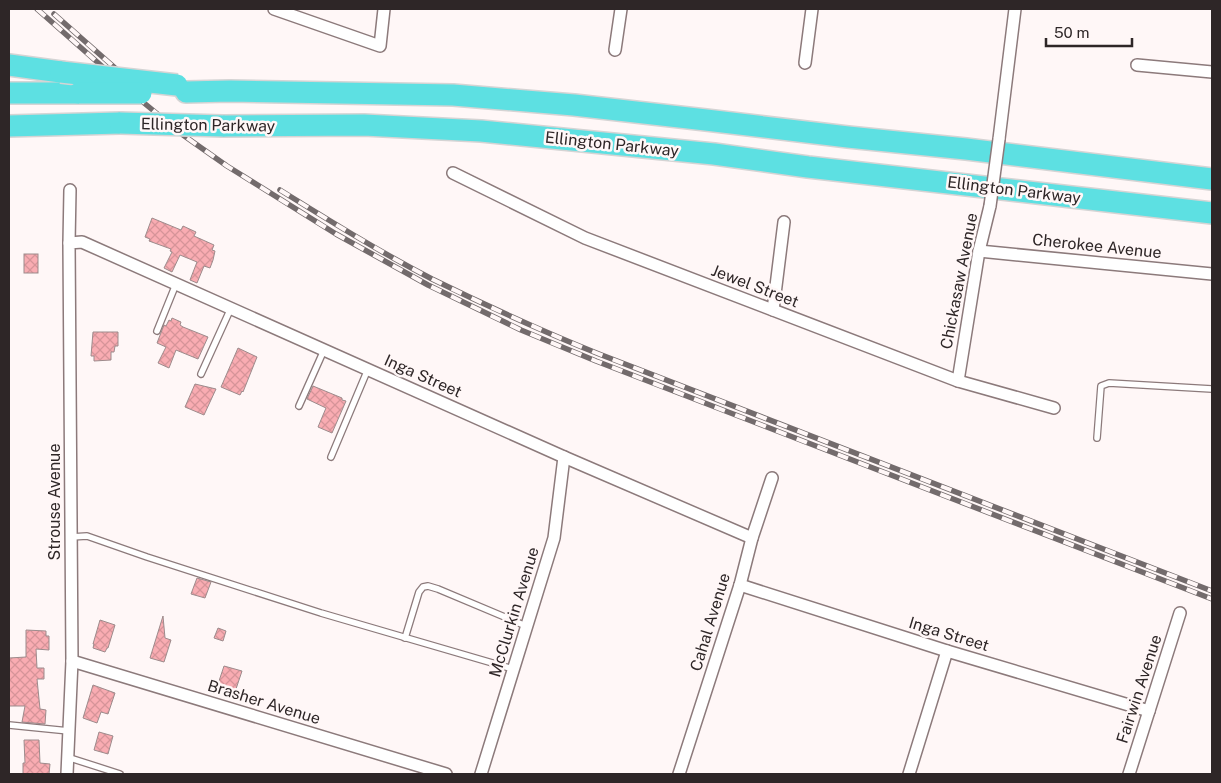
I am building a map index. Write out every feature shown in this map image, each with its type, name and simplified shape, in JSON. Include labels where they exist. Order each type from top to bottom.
[{"type":"highway","points":[[9,65],[181,89]]},
{"type":"highway","name":"Ellington Parkway","points":[[9,93],[79,93],[181,89],[453,95],[574,105],[1212,179]]},
{"type":"highway","name":"Ellington Parkway","points":[[9,126],[120,124],[223,126],[364,125],[481,131],[714,154],[808,167],[1212,213]]},
{"type":"street","points":[[274,9],[380,46],[384,9]]},
{"type":"street","points":[[615,50],[621,9]]},
{"type":"street","points":[[805,63],[812,9]]},
{"type":"street","name":"Chickasaw Avenue","points":[[958,381],[979,251],[990,206],[1015,9]]},
{"type":"street","points":[[1137,65],[1212,72]]},
{"type":"street","name":"Jewel Street","points":[[453,173],[585,238],[958,381],[1054,408]]},
{"type":"street","name":"Strouse Avenue","points":[[67,774],[72,661],[70,190]]},
{"type":"street","points":[[774,310],[784,222]]},
{"type":"street","name":"Inga Street","points":[[69,243],[82,242],[564,457],[752,538]]},
{"type":"street","name":"Cherokee Avenue","points":[[979,251],[1212,274]]},
{"type":"street","name":"McClurkin Avenue","points":[[481,774],[554,538],[564,457]]},
{"type":"street","name":"Cahal Avenue","points":[[679,774],[740,585],[752,538],[772,478]]},
{"type":"street","name":"Inga Street","points":[[740,585],[947,651],[1149,711]]},
{"type":"street","name":"Fairwin Avenue","points":[[1129,774],[1180,613]]},
{"type":"street","points":[[908,774],[947,651]]},
{"type":"street","name":"Brasher Avenue","points":[[72,661],[446,774]]},
{"type":"lane","points":[[157,331],[176,284]]},
{"type":"lane","points":[[200,374],[231,308]]},
{"type":"lane","points":[[299,406],[324,350]]},
{"type":"lane","points":[[331,457],[368,370]]},
{"type":"lane","points":[[1097,438],[1101,386],[1109,383],[1212,389]]},
{"type":"lane","points":[[71,537],[87,536],[312,610],[513,669]]},
{"type":"lane","points":[[405,638],[419,592],[423,587],[428,586],[526,626]]},
{"type":"lane","points":[[9,725],[69,731]]},
{"type":"lane","points":[[68,757],[120,774]]},
{"type":"building","points":[[152,218],[181,230],[183,226],[196,232],[194,236],[214,245],[212,250],[215,251],[210,268],[204,266],[197,283],[190,280],[197,262],[180,255],[172,272],[164,268],[172,252],[170,251],[171,249],[149,241],[150,239],[145,237]]},
{"type":"building","points":[[24,254],[38,254],[38,273],[24,273]]},
{"type":"building","points":[[172,318],[181,322],[180,325],[183,327],[208,337],[198,359],[176,350],[169,368],[158,363],[166,347],[157,343],[164,325],[166,326]]},
{"type":"building","points":[[93,332],[118,332],[118,346],[115,346],[114,352],[111,352],[111,360],[94,361],[94,356],[91,356]]},
{"type":"building","points":[[238,348],[257,357],[243,392],[240,395],[221,387]]},
{"type":"building","points":[[195,384],[216,389],[204,415],[185,407]]},
{"type":"building","points":[[313,386],[346,401],[332,433],[318,427],[326,408],[307,399]]},
{"type":"building","points":[[197,578],[211,582],[205,598],[191,594]]},
{"type":"building","points":[[163,616],[165,638],[171,640],[164,662],[150,658]]},
{"type":"building","points":[[100,620],[115,625],[105,652],[93,648]]},
{"type":"building","points":[[218,628],[226,631],[223,641],[214,638]]},
{"type":"building","points":[[26,630],[46,631],[46,636],[49,636],[49,650],[36,649],[37,668],[44,668],[44,679],[37,679],[40,709],[46,710],[45,724],[22,722],[25,706],[9,706],[9,658],[26,657]]},
{"type":"building","points":[[224,666],[242,671],[235,692],[217,687]]},
{"type":"building","points":[[93,685],[115,693],[108,714],[101,712],[97,723],[83,718]]},
{"type":"building","points":[[99,732],[113,736],[108,754],[94,750]]},
{"type":"building","points":[[24,740],[39,740],[40,763],[50,764],[49,774],[23,774],[23,763],[25,763]]},
{"type":"railway","points":[[37,9],[183,135],[227,166],[336,234],[428,285],[521,330],[596,361],[1212,599]]},
{"type":"railway","points":[[54,14],[123,75]]},
{"type":"railway","points":[[280,190],[374,247],[432,279],[494,309],[599,354],[1212,591]]}]
